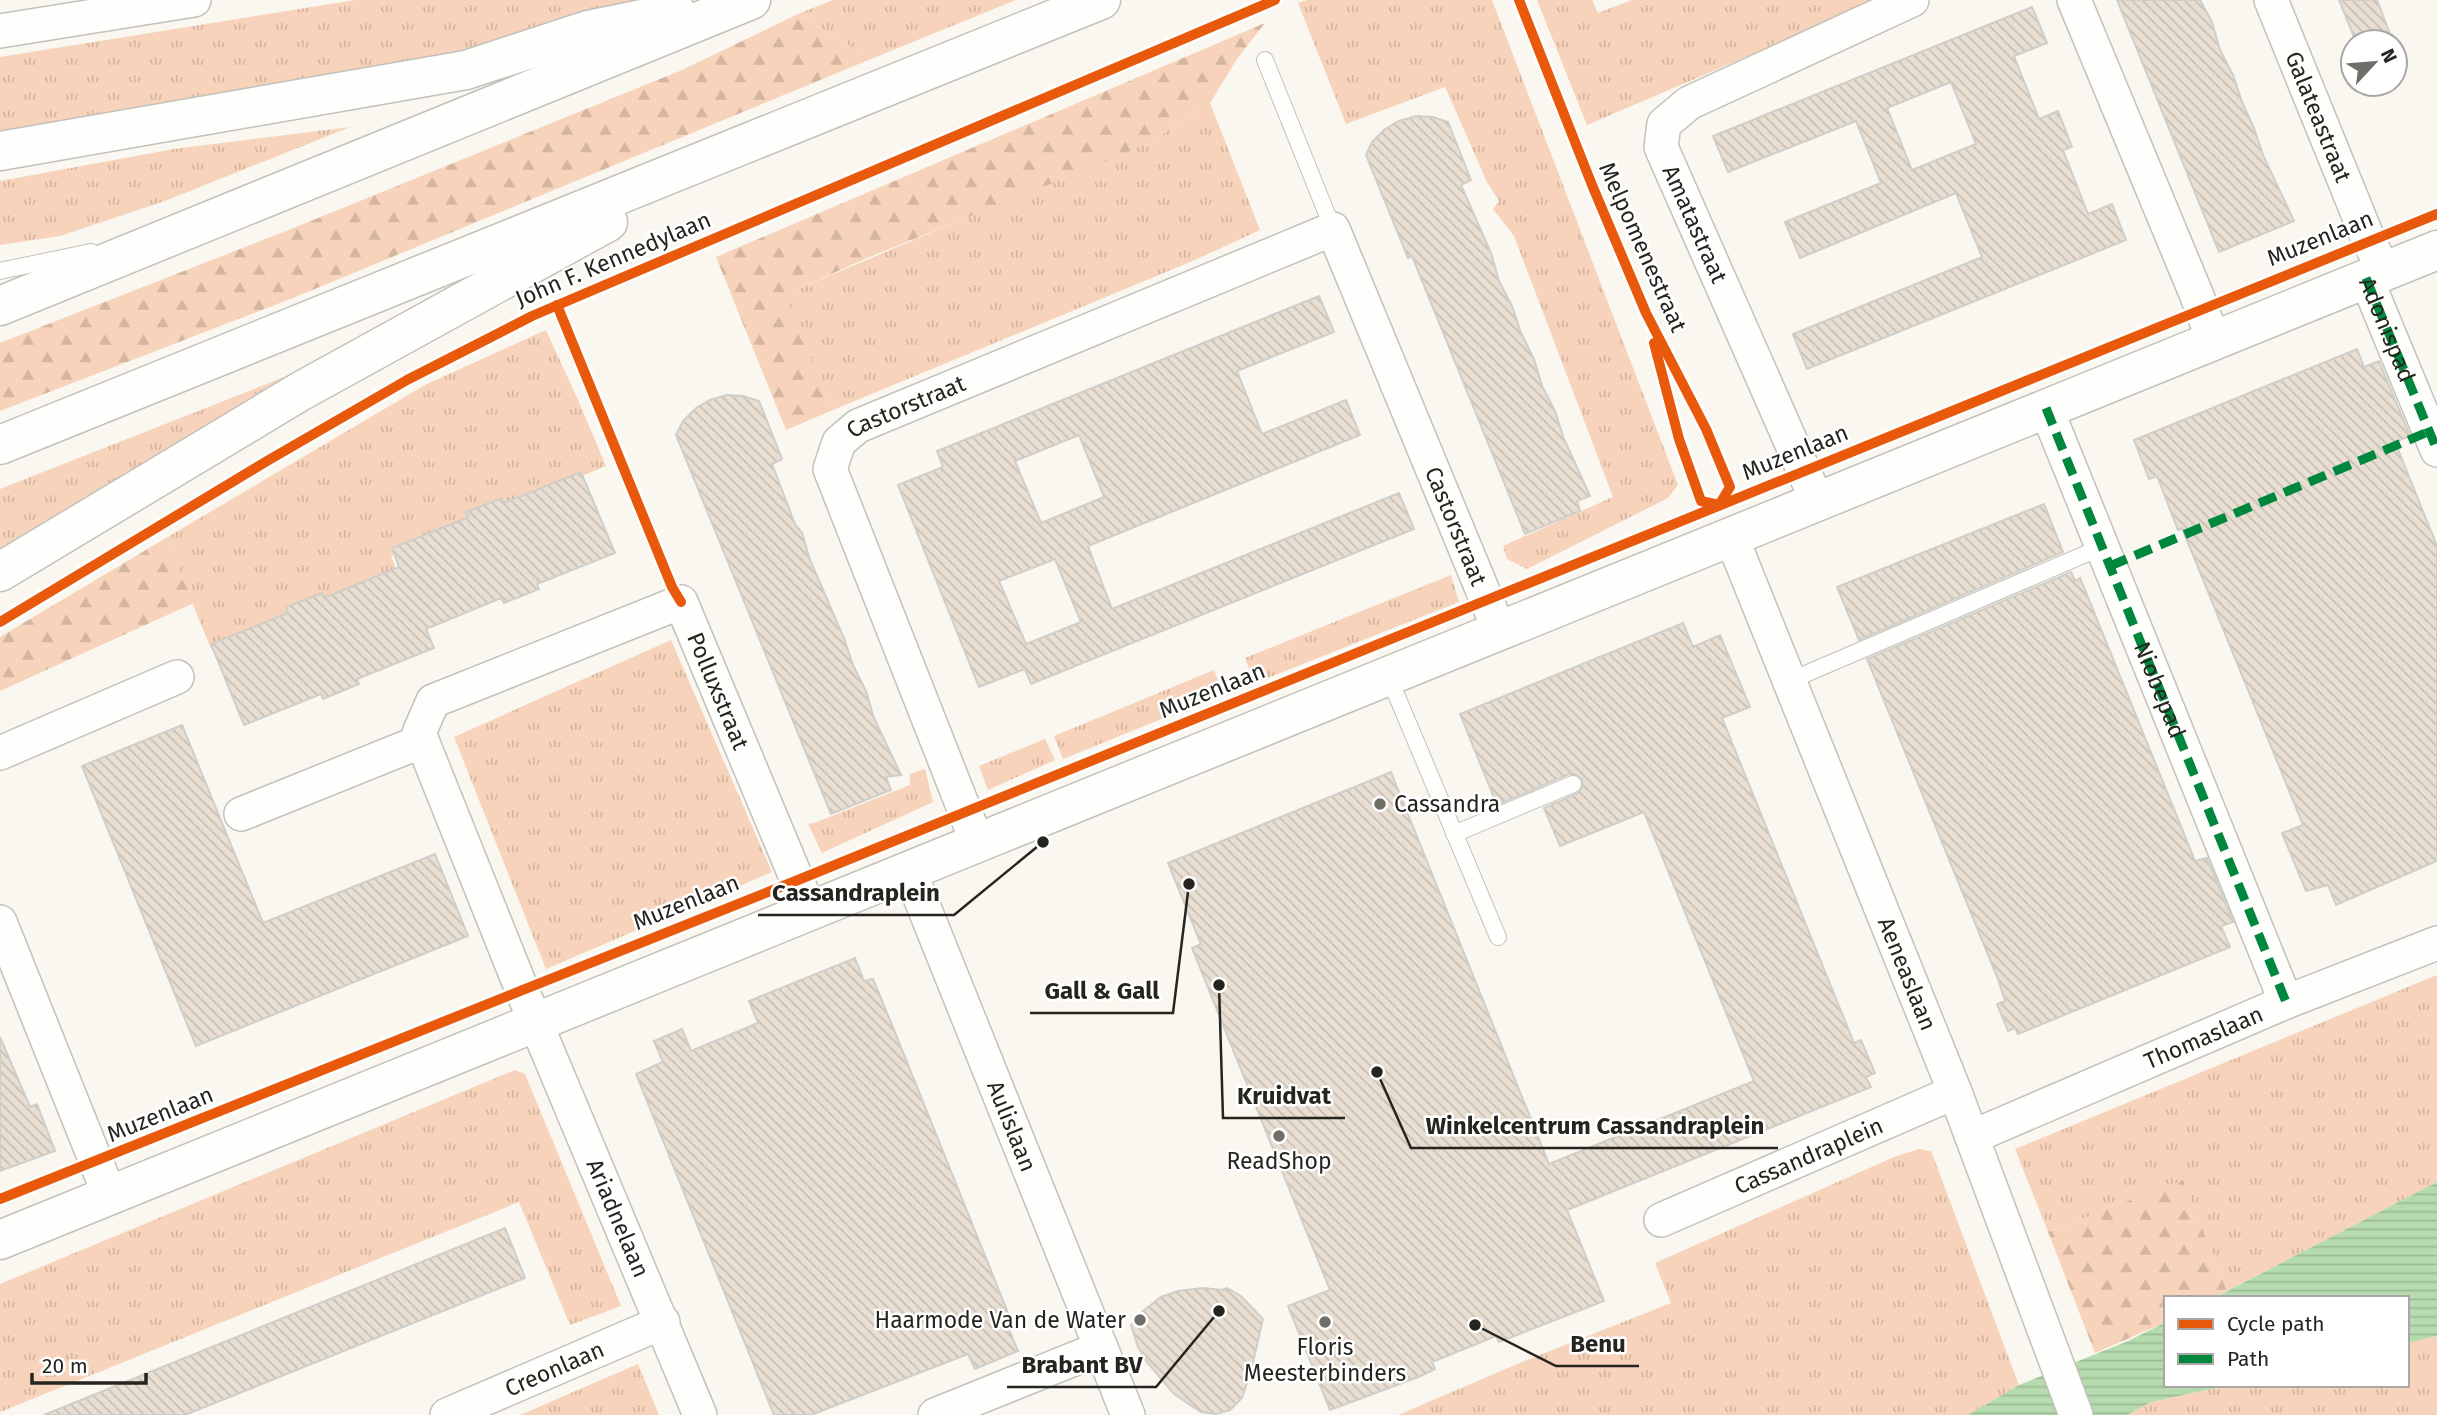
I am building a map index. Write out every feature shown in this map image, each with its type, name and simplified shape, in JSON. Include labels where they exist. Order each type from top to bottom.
[{"type":"main road","points":[[0,151],[466,70],[588,30],[740,0]]},
{"type":"main road","points":[[0,306],[751,0]]},
{"type":"main road","points":[[0,445],[1101,0]]},
{"type":"main road","points":[[0,572],[301,391],[747,144]]},
{"type":"main road","points":[[3,1237],[2437,250]]},
{"type":"street","points":[[0,30],[194,0]]},
{"type":"street","name":"Amatastraat","points":[[1817,501],[1661,147],[1664,124],[1689,103],[1912,0]]},
{"type":"street","points":[[2074,0],[2213,340]]},
{"type":"street","name":"Galateastraat","points":[[2271,0],[2369,242],[2375,275]]},
{"type":"street","name":"Castorstraat","points":[[977,842],[830,469],[838,442],[858,426],[1333,229],[1499,630]]},
{"type":"street","name":"Adonispad","points":[[2375,275],[2430,413],[2437,450]]},
{"type":"street","name":"Niobepad","points":[[2046,408],[2286,1002]]},
{"type":"street","name":"Aeneaslaan","points":[[1731,536],[1955,1092],[2076,1415]]},
{"type":"street","name":"Polluxstraat","points":[[422,741],[418,733],[433,701],[681,603],[810,911]]},
{"type":"street","points":[[0,753],[177,677]]},
{"type":"street","points":[[241,814],[422,741],[535,1021]]},
{"type":"street","name":"Aulislaan","points":[[909,870],[1128,1415]]},
{"type":"street","points":[[0,922],[109,1194]]},
{"type":"street","name":"Thomaslaan","points":[[1972,1137],[2286,1002],[2437,943]]},
{"type":"street","name":"Ariadnelaan","points":[[535,1021],[700,1415]]},
{"type":"street","name":"Cassandraplein","points":[[1661,1220],[1955,1092]]},
{"type":"street","name":"Creonlaan","points":[[447,1415],[663,1322]]},
{"type":"street","points":[[935,1415],[1101,1348]]},
{"type":"lane","name":"Castorstraat","points":[[1265,60],[1333,229]]},
{"type":"lane","points":[[0,271],[179,234]]},
{"type":"lane","points":[[1789,681],[2102,547]]},
{"type":"lane","points":[[1388,675],[1498,937]]},
{"type":"lane","points":[[1454,834],[1573,784]]},
{"type":"green space","points":[[355,0],[640,0],[429,62],[0,140],[0,57]]},
{"type":"green space","points":[[833,0],[1016,0],[871,59],[798,14]]},
{"type":"green space","points":[[1307,0],[1492,0],[1678,485],[1668,498],[1527,569],[1507,559],[1503,546],[1613,497],[1514,236],[1493,209],[1499,201],[1487,182],[1445,87],[1346,124],[1298,3]]},
{"type":"green space","points":[[1537,0],[1592,0],[1598,13],[1632,0],[1879,0],[1587,125]]},
{"type":"green space","points":[[798,14],[871,59],[293,298],[0,411],[0,343],[291,229],[682,70]]},
{"type":"green space","points":[[1265,23],[1237,59],[1210,103],[1159,136],[1122,155],[867,258],[785,295],[833,410],[786,430],[716,257]]},
{"type":"green space","points":[[1210,103],[1260,230],[1195,260],[833,410],[784,295],[1159,136]]},
{"type":"green space","points":[[350,127],[165,201],[60,236],[0,245],[0,181],[174,149]]},
{"type":"green space","points":[[546,330],[606,466],[391,556],[397,571],[211,649],[166,538],[425,385]]},
{"type":"green space","points":[[325,361],[0,557],[0,489]]},
{"type":"green space","points":[[166,538],[194,603],[0,691],[0,637]]},
{"type":"green space","points":[[1451,575],[1459,602],[1255,683],[1245,658]]},
{"type":"green space","points":[[671,640],[772,872],[546,969],[454,737]]},
{"type":"green space","points":[[1214,670],[1223,694],[1063,759],[1054,736]]},
{"type":"green space","points":[[1045,739],[1055,760],[988,790],[979,766]]},
{"type":"green space","points":[[925,769],[933,802],[822,853],[808,824],[910,785],[910,774]]},
{"type":"green space","points":[[2437,975],[2437,1182],[2227,1291],[2183,1181],[2048,1232],[2015,1149]]},
{"type":"green space","points":[[515,1070],[525,1074],[621,1306],[570,1325],[519,1202],[0,1412],[0,1284]]},
{"type":"green space","points":[[1919,1149],[1931,1151],[2019,1385],[1968,1415],[1398,1415],[1671,1303],[1655,1263],[1894,1157]]},
{"type":"green space","points":[[2183,1180],[2227,1291],[2218,1296],[2164,1296],[2164,1323],[2095,1353],[2048,1232]]},
{"type":"green space","points":[[2437,1336],[2437,1415],[2127,1415],[2151,1402],[2221,1387],[2409,1387],[2409,1343]]},
{"type":"green space","points":[[638,1364],[659,1415],[520,1415]]},
{"type":"shaded area","points":[[2437,1182],[2437,1336],[2409,1343],[2409,1296],[2218,1296]]},
{"type":"shaded area","points":[[2164,1323],[2164,1387],[2221,1387],[2151,1402],[2127,1415],[1968,1415],[2019,1385],[2128,1341]]},
{"type":"building","points":[[2117,0],[2200,0],[2212,22],[2220,50],[2233,75],[2263,155],[2294,221],[2219,252]]},
{"type":"building","points":[[2339,0],[2377,0],[2388,28],[2350,28]]},
{"type":"building","points":[[2032,7],[2047,43],[2014,56],[2039,119],[2058,111],[2072,147],[2063,150],[2088,214],[2112,204],[2126,240],[1807,369],[1793,334],[1982,257],[1956,193],[1800,258],[1785,222],[1881,183],[1856,121],[1728,172],[1713,136]],"holes":[[[1951,82],[1976,144],[1912,170],[1887,108]]]},
{"type":"building","points":[[1416,116],[1433,117],[1448,122],[1471,180],[1461,185],[1534,359],[1542,386],[1590,496],[1577,501],[1580,511],[1525,534],[1412,256],[1408,258],[1366,155],[1372,142],[1385,129]]},
{"type":"building","points":[[1319,296],[1334,332],[1237,371],[1262,434],[1346,400],[1360,435],[1088,546],[1112,609],[1399,493],[1414,529],[1031,684],[1025,669],[979,687],[898,485],[943,467],[937,451]],"holes":[[[1079,435],[1104,497],[1041,523],[1015,461]],[[1055,559],[1081,622],[1026,644],[999,581]]]},
{"type":"building","points":[[2357,349],[2364,367],[2379,361],[2410,436],[2395,442],[2437,546],[2437,861],[2336,905],[2328,885],[2306,891],[2282,833],[2303,825],[2182,528],[2178,530],[2157,476],[2149,479],[2134,440]]},
{"type":"building","points":[[727,395],[759,401],[782,459],[772,464],[866,691],[874,718],[901,775],[886,777],[891,790],[831,814],[676,435],[683,421],[696,408]]},
{"type":"building","points":[[581,472],[615,553],[537,584],[539,589],[504,603],[501,598],[426,629],[434,648],[357,679],[359,684],[323,699],[321,694],[244,725],[211,644],[288,613],[286,607],[322,593],[324,598],[399,567],[392,548],[469,517],[466,512],[502,498],[504,503]]},
{"type":"building","points":[[2044,504],[2063,552],[1859,640],[1837,587]]},
{"type":"building","points":[[2071,572],[2075,581],[2080,578],[2195,861],[2207,858],[2233,922],[2221,926],[2230,947],[2018,1034],[2015,1028],[2008,1031],[1997,1004],[2005,1001],[1998,979],[1867,659]]},
{"type":"building","points":[[1683,623],[1693,647],[1720,635],[1750,707],[1722,718],[1854,1043],[1861,1040],[1875,1073],[1866,1077],[1871,1087],[1567,1210],[1604,1301],[1499,1342],[1496,1336],[1432,1362],[1435,1369],[1421,1376],[1330,1410],[1288,1306],[1330,1290],[1192,948],[1201,944],[1168,863],[1391,772],[1549,1164],[1754,1081],[1644,812],[1560,846],[1544,808],[1578,793],[1583,786],[1582,779],[1575,774],[1569,774],[1497,805],[1460,714]]},
{"type":"building","points":[[182,725],[263,923],[435,854],[468,936],[196,1046],[82,766]]},
{"type":"building","points":[[855,958],[864,981],[873,979],[1010,1318],[1005,1320],[1018,1351],[975,1369],[968,1354],[811,1415],[774,1415],[636,1074],[663,1062],[654,1041],[682,1029],[691,1051],[758,1023],[749,1001]]},
{"type":"building","points":[[0,1037],[30,1107],[37,1104],[55,1151],[0,1171]]},
{"type":"building","points":[[505,1228],[525,1278],[185,1415],[44,1415]]},
{"type":"building","points":[[1227,1288],[1241,1296],[1263,1319],[1242,1398],[1230,1410],[1216,1414],[1201,1412],[1174,1394],[1146,1361],[1131,1325],[1161,1297],[1178,1291]]},
{"type":"marked path","points":[[2366,278],[2437,450]]},
{"type":"marked path","points":[[2046,408],[2286,1002]]},
{"type":"marked path","points":[[2110,566],[2430,431]]},
{"type":"cycle path","name":"John F. Kennedylaan","points":[[0,622],[407,380],[532,316],[1275,0]]},
{"type":"cycle path","name":"Melpomenestraat","points":[[1519,0],[1646,313],[1706,429],[1730,487],[1719,505]]},
{"type":"cycle path","name":"Muzenlaan","points":[[0,1199],[798,880],[2437,214]]},
{"type":"cycle path","name":"John F. Kennedylaan","points":[[557,305],[672,587],[681,602]]},
{"type":"cycle path","points":[[1654,343],[1679,439],[1701,501],[1719,505]]},
{"type":"place","name":"Cassandra","points":[[1380,804]]},
{"type":"place","name":"Cassandraplein","points":[[1043,842]]},
{"type":"place","name":"Gall & Gall","points":[[1189,884]]},
{"type":"place","name":"Kruidvat","points":[[1219,985]]},
{"type":"place","name":"Winkelcentrum Cassandraplein","points":[[1377,1072]]},
{"type":"place","name":"ReadShop","points":[[1279,1136]]},
{"type":"place","name":"Brabant BV","points":[[1219,1311]]},
{"type":"place","name":"Haarmode Van de Water","points":[[1140,1320]]},
{"type":"place","name":"Floris Meesterbinders","points":[[1325,1322]]},
{"type":"place","name":"Benu","points":[[1475,1325]]}]
